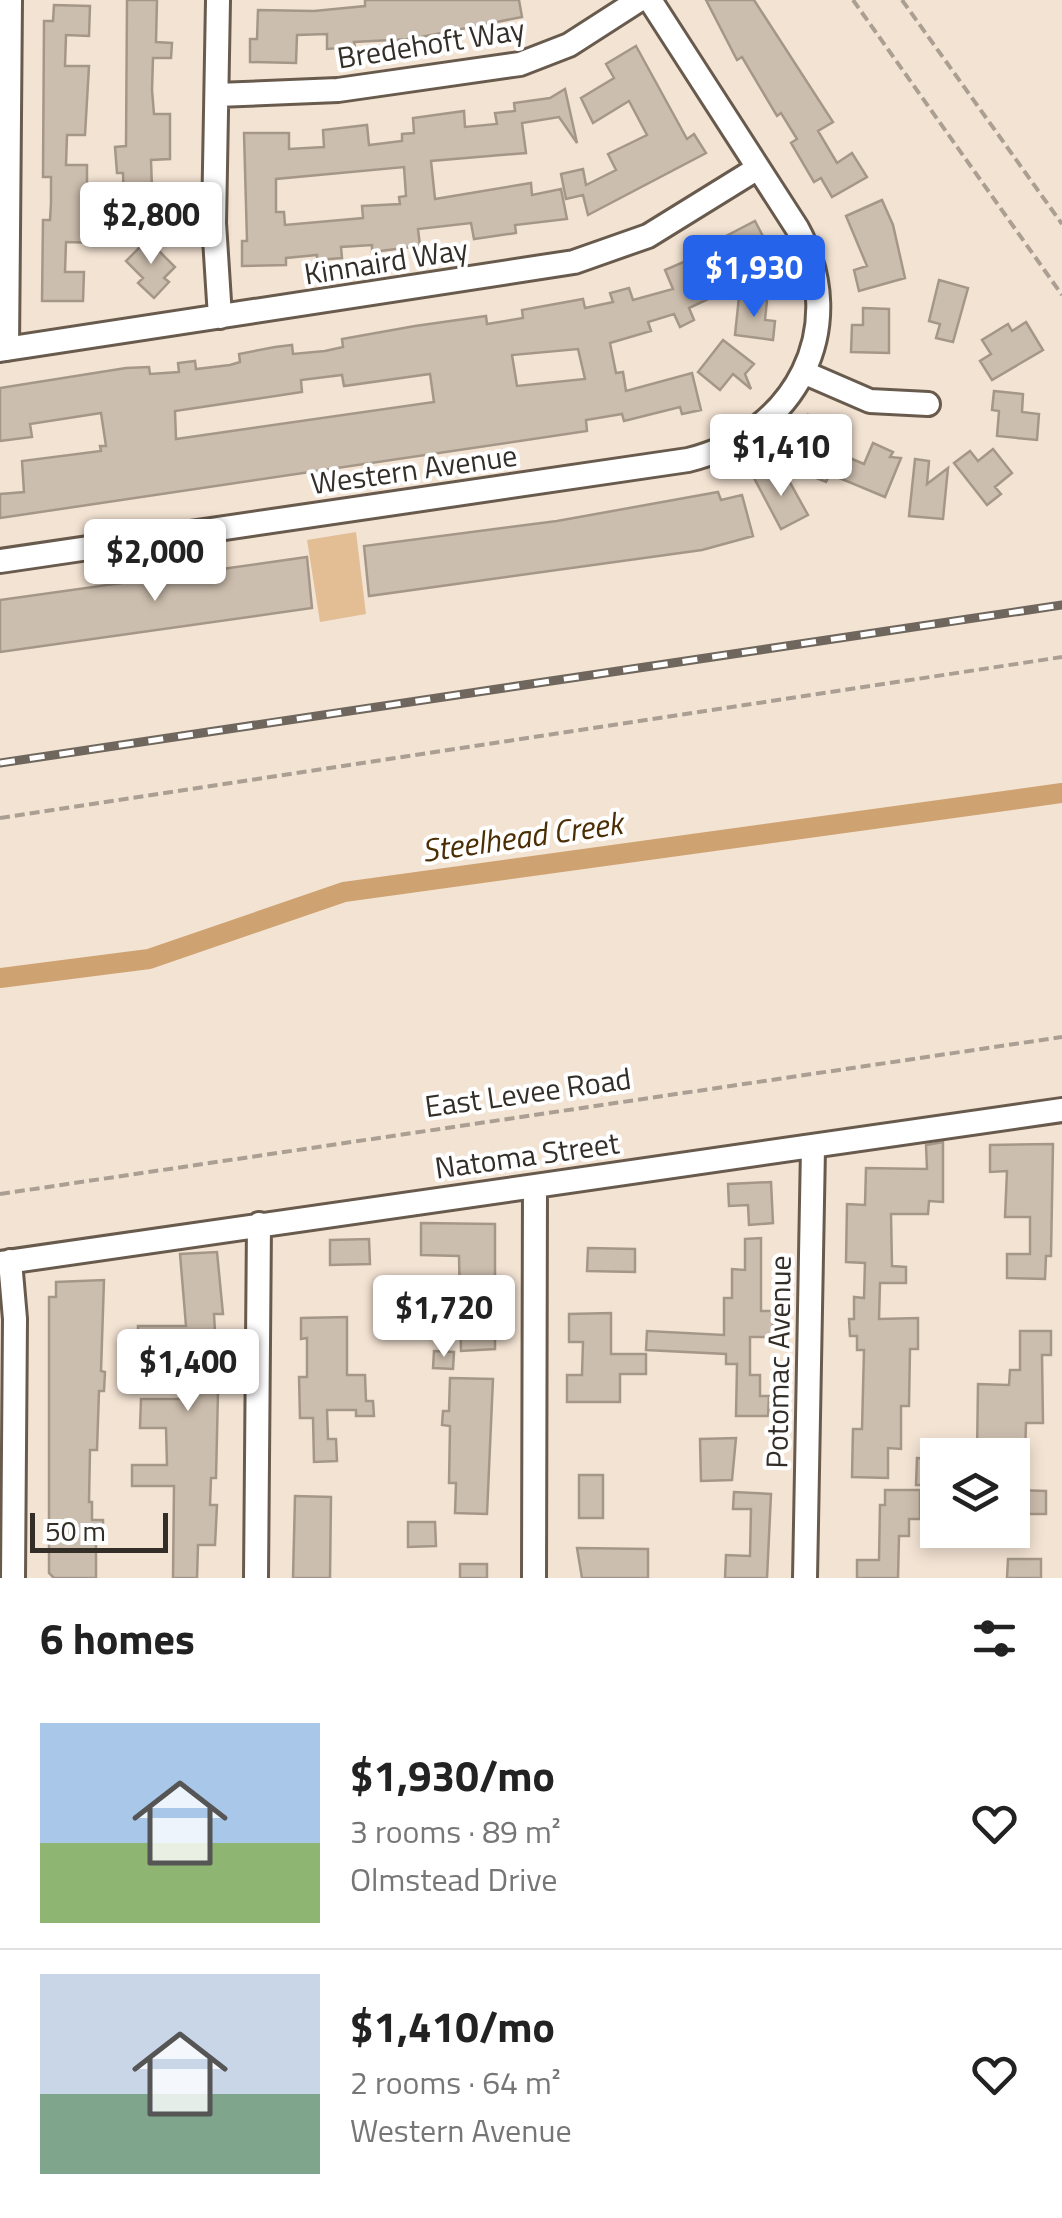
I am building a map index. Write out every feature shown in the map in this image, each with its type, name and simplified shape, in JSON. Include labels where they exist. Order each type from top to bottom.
[{"type":"street","points":[[3,349],[10,0]]},
{"type":"street","points":[[218,0],[214,223],[220,317]]},
{"type":"street","name":"Bredehoft Way","points":[[216,96],[338,90],[520,64],[569,45],[639,0]]},
{"type":"street","points":[[650,0],[797,228],[812,265],[818,319],[804,372],[870,401],[928,404]]},
{"type":"street","name":"Kinnaird Way","points":[[3,349],[574,262],[648,236],[758,168]]},
{"type":"street","name":"Western Avenue","points":[[0,562],[714,454],[761,427],[789,397],[804,372]]},
{"type":"street","name":"Natoma Street","points":[[5,1262],[1062,1110]]},
{"type":"street","name":"Potomac Avenue","points":[[805,1578],[813,1148]]},
{"type":"street","points":[[534,1578],[535,1187]]},
{"type":"street","points":[[256,1578],[259,1224]]},
{"type":"street","points":[[5,1262],[16,1319],[7,1552],[13,1578]]},
{"type":"path","points":[[854,0],[1062,295]]},
{"type":"path","points":[[902,0],[1062,224]]},
{"type":"path","points":[[0,818],[1062,657]]},
{"type":"path","name":"East Levee Road","points":[[0,1194],[1062,1037]]},
{"type":"shaded area","points":[[356,532],[366,614],[320,622],[307,540]]},
{"type":"building","points":[[127,0],[157,0],[156,42],[172,43],[171,58],[153,58],[152,90],[154,114],[170,114],[170,159],[151,160],[152,189],[170,189],[170,207],[154,207],[155,230],[101,231],[101,243],[66,242],[65,272],[84,272],[83,301],[42,301],[43,220],[50,220],[51,203],[51,177],[43,177],[44,21],[53,21],[54,5],[90,6],[89,36],[66,35],[65,66],[89,66],[85,135],[67,135],[66,165],[87,165],[87,204],[124,205],[123,173],[117,173],[115,147],[126,146]]},
{"type":"building","points":[[365,0],[519,0],[522,17],[411,39],[354,42],[355,47],[327,49],[327,34],[297,35],[296,63],[250,62],[250,39],[257,39],[258,10],[314,11],[365,6]]},
{"type":"building","points":[[706,0],[754,0],[833,122],[818,131],[837,163],[852,153],[867,177],[832,197],[821,178],[814,182],[791,143],[797,139],[781,113],[777,116],[742,57],[737,60]]},
{"type":"building","points":[[636,46],[687,139],[694,134],[706,153],[588,215],[583,195],[566,199],[561,174],[583,169],[586,185],[616,170],[608,154],[647,135],[629,101],[593,123],[581,98],[614,78],[606,64]]},
{"type":"building","points":[[565,89],[577,143],[559,117],[522,123],[526,153],[431,161],[435,199],[531,183],[532,195],[561,189],[567,219],[515,225],[516,233],[474,239],[471,223],[418,229],[420,246],[372,252],[372,245],[341,247],[342,258],[317,260],[317,255],[286,258],[286,265],[242,266],[242,241],[247,241],[244,133],[289,133],[289,149],[324,147],[323,130],[367,125],[369,145],[402,141],[402,134],[414,133],[413,118],[464,111],[465,127],[497,124],[495,113],[515,111],[514,103],[550,98]],"holes":[[[404,167],[406,196],[399,197],[400,204],[362,206],[363,218],[285,225],[284,212],[276,212],[276,179]]]},
{"type":"building","points":[[882,200],[893,225],[905,278],[859,291],[854,270],[867,266],[846,216]]},
{"type":"building","points":[[755,221],[777,263],[756,274],[749,261],[692,291],[719,294],[689,308],[694,320],[680,327],[674,314],[648,322],[651,331],[610,343],[616,373],[623,372],[626,391],[692,373],[701,410],[682,414],[680,407],[624,421],[622,414],[586,420],[587,431],[0,518],[0,494],[24,492],[22,461],[101,451],[100,446],[106,446],[101,413],[30,424],[32,437],[0,441],[0,388],[126,368],[149,367],[150,374],[179,372],[178,363],[195,361],[196,369],[230,365],[240,362],[239,354],[292,345],[293,354],[325,351],[343,347],[342,339],[415,326],[486,316],[487,324],[523,318],[522,310],[583,299],[585,308],[613,302],[610,293],[629,288],[633,300],[673,289],[665,270],[707,252],[705,247]],"holes":[[[578,349],[585,379],[517,386],[512,355]],[[430,374],[434,402],[176,439],[175,411],[302,392],[301,380],[342,375],[344,386]]]},
{"type":"building","points":[[155,232],[155,247],[175,267],[164,278],[169,282],[154,298],[138,283],[143,278],[126,261]]},
{"type":"building","points":[[939,280],[968,288],[953,342],[936,338],[940,324],[929,321]]},
{"type":"building","points":[[739,297],[767,300],[765,320],[775,321],[773,340],[735,335]]},
{"type":"building","points":[[863,308],[889,309],[889,353],[851,352],[852,325],[863,325]]},
{"type":"building","points":[[1026,322],[1043,350],[992,380],[980,361],[991,354],[982,340],[1008,324],[1012,331]]},
{"type":"building","points":[[723,340],[754,364],[745,374],[751,389],[733,374],[720,390],[698,372]]},
{"type":"building","points":[[994,391],[1023,394],[1022,412],[1039,414],[1037,440],[997,436],[999,411],[992,410]]},
{"type":"building","points":[[808,415],[847,431],[838,453],[864,464],[873,443],[893,452],[890,457],[901,458],[885,497],[830,474],[826,482],[792,468]]},
{"type":"building","points":[[993,449],[1012,473],[995,487],[1001,494],[987,505],[954,463],[970,451],[978,461]]},
{"type":"building","points":[[915,459],[929,461],[927,484],[948,468],[943,519],[909,516]]},
{"type":"building","points":[[771,468],[783,492],[788,479],[808,515],[781,529],[754,478]]},
{"type":"building","points":[[718,492],[721,500],[742,495],[753,536],[702,550],[369,596],[364,546],[557,521]]},
{"type":"building","points":[[307,557],[312,608],[0,652],[0,600]]},
{"type":"building","points":[[943,1142],[943,1202],[929,1201],[928,1214],[891,1214],[892,1266],[906,1267],[906,1283],[880,1283],[879,1319],[918,1318],[918,1349],[910,1349],[909,1406],[901,1406],[901,1449],[888,1448],[888,1478],[852,1477],[853,1429],[862,1429],[864,1350],[857,1350],[857,1336],[850,1336],[849,1319],[854,1319],[854,1297],[864,1298],[865,1263],[846,1262],[847,1204],[865,1205],[866,1168],[927,1169],[926,1145]]},
{"type":"building","points":[[1053,1144],[1051,1256],[1046,1256],[1045,1279],[1007,1278],[1007,1254],[1030,1254],[1030,1217],[1005,1217],[1007,1171],[990,1172],[990,1145]]},
{"type":"building","points":[[771,1182],[773,1223],[749,1225],[748,1205],[729,1206],[728,1184]]},
{"type":"building","points":[[421,1223],[495,1224],[495,1349],[461,1351],[459,1256],[421,1255]]},
{"type":"building","points":[[761,1238],[761,1311],[773,1311],[773,1337],[750,1337],[750,1375],[760,1375],[760,1396],[769,1396],[768,1416],[736,1416],[737,1364],[726,1364],[726,1354],[646,1350],[647,1331],[724,1335],[724,1298],[732,1298],[732,1269],[745,1270],[745,1239]]},
{"type":"building","points":[[369,1239],[370,1264],[330,1265],[330,1240]]},
{"type":"building","points":[[588,1248],[635,1249],[635,1272],[587,1271]]},
{"type":"building","points":[[217,1252],[223,1314],[214,1314],[215,1332],[211,1332],[212,1392],[218,1392],[216,1478],[211,1478],[210,1505],[217,1505],[215,1545],[198,1545],[197,1578],[173,1578],[174,1486],[132,1486],[132,1465],[167,1465],[166,1428],[140,1428],[141,1399],[191,1399],[192,1369],[164,1369],[163,1344],[138,1344],[138,1326],[186,1326],[180,1254]]},
{"type":"building","points":[[104,1280],[104,1391],[99,1391],[97,1450],[90,1450],[89,1502],[92,1520],[103,1520],[103,1538],[96,1538],[96,1578],[54,1578],[49,1573],[49,1297],[56,1297],[56,1282]]},
{"type":"building","points":[[611,1313],[611,1354],[646,1354],[646,1374],[620,1374],[620,1402],[567,1402],[567,1375],[582,1375],[583,1342],[569,1342],[569,1314]]},
{"type":"building","points":[[347,1317],[347,1375],[365,1375],[366,1401],[373,1401],[374,1416],[356,1416],[356,1410],[327,1410],[328,1439],[336,1439],[337,1461],[314,1462],[313,1418],[300,1418],[299,1377],[307,1377],[307,1338],[301,1339],[301,1318]]},
{"type":"building","points":[[1020,1331],[1051,1331],[1051,1355],[1042,1355],[1043,1423],[1026,1423],[1026,1438],[977,1438],[978,1384],[1009,1385],[1010,1370],[1020,1370]]},
{"type":"building","points":[[434,1351],[454,1352],[453,1369],[433,1368]]},
{"type":"building","points":[[450,1378],[493,1379],[487,1514],[455,1513],[456,1483],[449,1483],[450,1426],[442,1425],[443,1411],[449,1411]]},
{"type":"building","points":[[736,1438],[732,1480],[701,1481],[700,1439]]},
{"type":"building","points":[[917,1458],[920,1458],[920,1485],[916,1485]]},
{"type":"building","points":[[579,1475],[603,1475],[603,1518],[579,1518]]},
{"type":"building","points":[[885,1490],[920,1490],[920,1519],[909,1519],[909,1536],[899,1536],[898,1578],[857,1578],[857,1560],[879,1560],[880,1505],[885,1505]]},
{"type":"building","points":[[1030,1491],[1046,1491],[1046,1514],[1030,1514]]},
{"type":"building","points":[[734,1492],[771,1494],[767,1578],[725,1578],[726,1555],[750,1556],[751,1509],[733,1509]]},
{"type":"building","points":[[295,1496],[331,1497],[330,1578],[293,1578]]},
{"type":"building","points":[[408,1522],[435,1522],[436,1546],[408,1547]]},
{"type":"building","points":[[577,1548],[648,1549],[648,1578],[582,1578]]},
{"type":"building","points":[[1008,1559],[1041,1559],[1041,1578],[1007,1578]]},
{"type":"building","points":[[460,1564],[487,1564],[487,1578],[460,1578]]},
{"type":"waterway","name":"Steelhead Creek","points":[[0,978],[149,959],[344,892],[1062,793]]},
{"type":"railway","points":[[0,763],[1062,605]]}]
